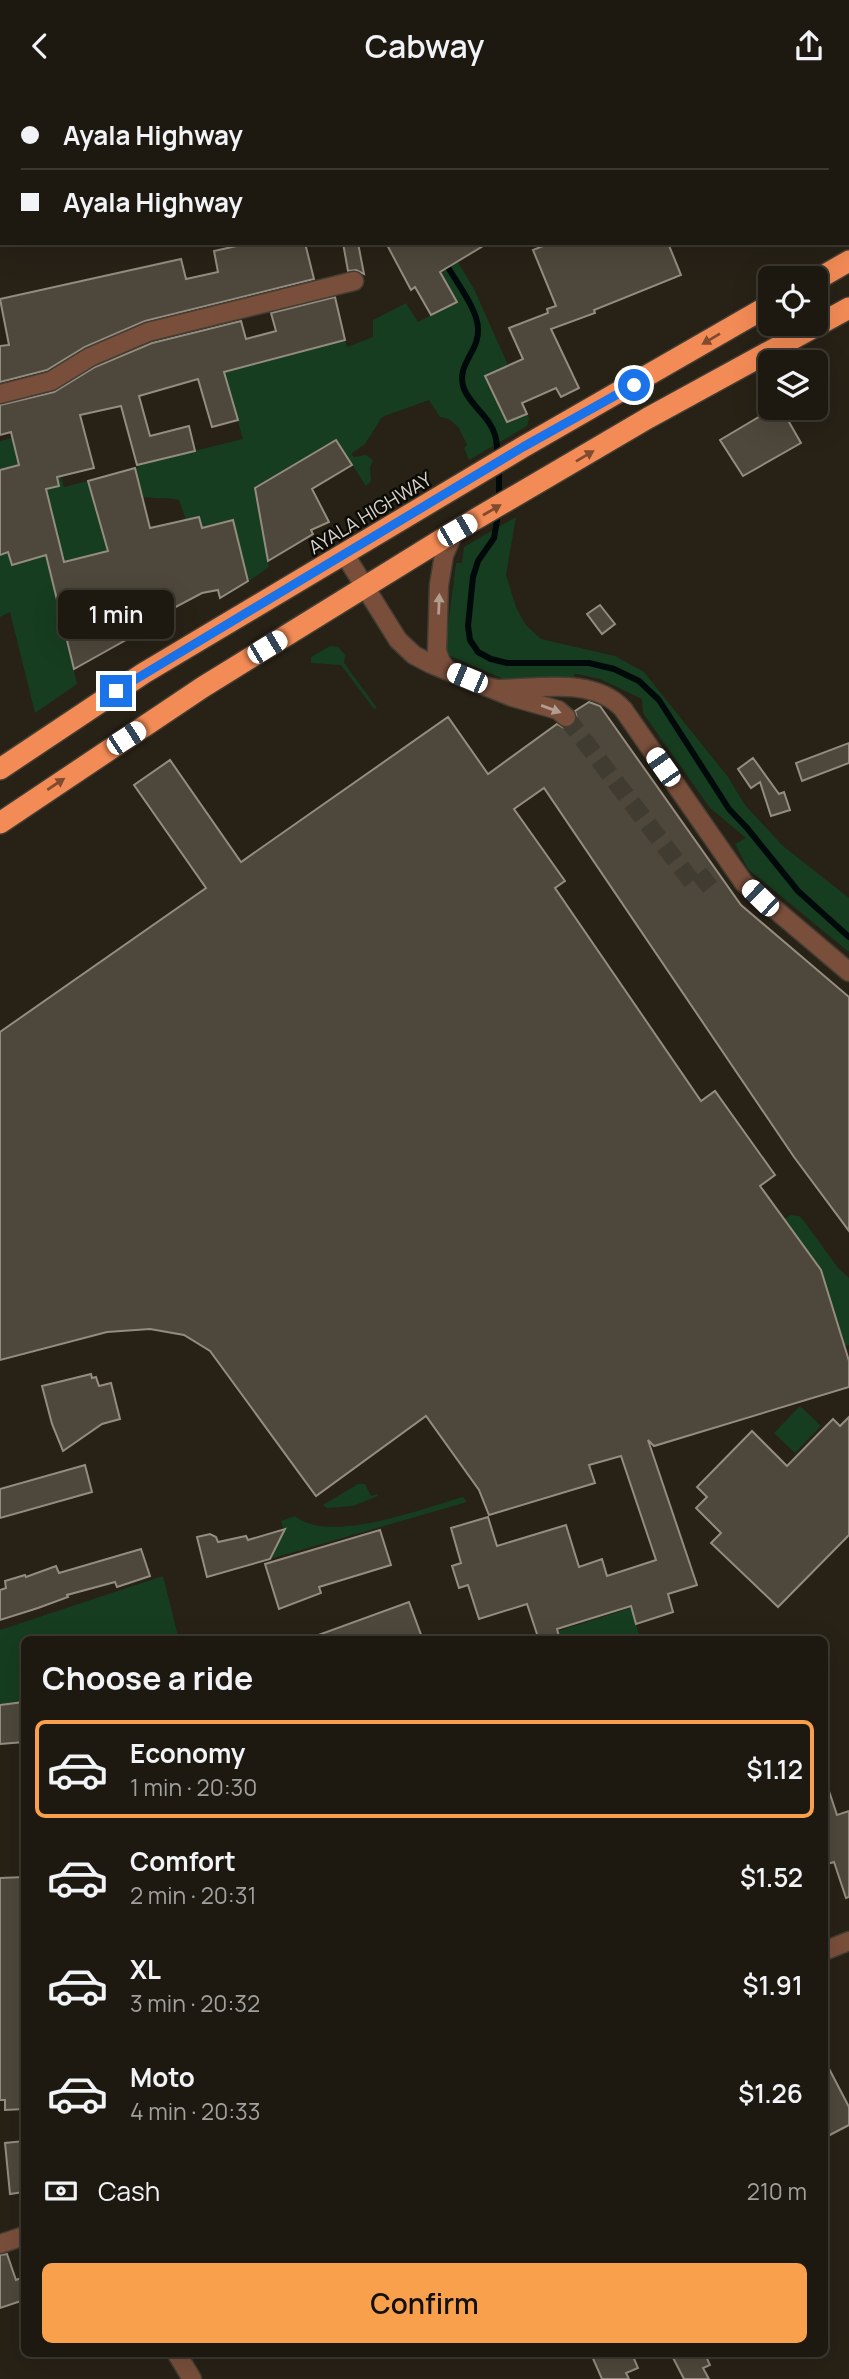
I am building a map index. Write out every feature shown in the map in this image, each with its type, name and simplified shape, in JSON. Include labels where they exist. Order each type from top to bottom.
[{"type":"highway","points":[[828,273],[849,261]]},
{"type":"highway","points":[[0,823],[180,702],[456,531],[648,418],[849,309]]},
{"type":"highway","name":"AYALA HIGHWAY","points":[[0,769],[125,685],[523,447],[758,313]]},
{"type":"street","points":[[0,394],[51,381],[90,357],[148,331],[354,281]]},
{"type":"street","points":[[447,670],[440,662],[438,654],[439,585],[444,555],[456,531]]},
{"type":"street","points":[[345,555],[406,648],[426,662],[488,687],[558,710],[566,717]]},
{"type":"street","points":[[488,687],[574,688],[600,693],[613,699],[623,709],[744,883],[849,972]]},
{"type":"street","points":[[717,870],[722,859],[722,850]]},
{"type":"street","points":[[828,1949],[849,1941]]},
{"type":"street","points":[[0,2244],[21,2237]]},
{"type":"street","points":[[179,2357],[192,2379]]},
{"type":"green space","points":[[425,245],[453,264],[458,262],[474,289],[512,374],[510,378],[504,367],[485,376],[507,422],[527,414],[527,426],[469,460],[464,448],[467,445],[459,428],[449,419],[440,417],[429,400],[382,417],[365,444],[351,454],[354,457],[366,455],[373,460],[370,467],[371,481],[366,486],[336,440],[255,488],[269,567],[249,581],[233,521],[202,528],[199,517],[186,520],[179,500],[142,497],[135,468],[137,465],[243,439],[224,372],[345,340],[347,347],[373,337],[373,320],[406,303],[418,322],[456,302]]},
{"type":"green space","points":[[10,430],[50,433],[64,487],[88,481],[108,551],[49,567],[77,684],[35,713],[10,612],[0,617],[0,441],[12,438]],"holes":[[[49,446],[59,486],[27,494],[16,454]]]},
{"type":"green space","points":[[516,517],[506,575],[516,607],[525,624],[541,639],[615,656],[644,672],[728,777],[745,805],[783,846],[849,898],[849,952],[748,869],[735,844],[746,838],[710,808],[643,713],[642,699],[600,679],[577,674],[574,674],[574,677],[506,680],[448,655],[445,650],[456,563],[462,563],[464,547]]},
{"type":"green space","points":[[330,646],[338,647],[345,655],[344,663],[377,708],[374,709],[341,665],[311,663],[311,657]]},
{"type":"green space","points":[[791,1215],[799,1216],[804,1221],[838,1268],[849,1278],[849,1345],[844,1346],[821,1270],[784,1219]]},
{"type":"green space","points":[[800,1406],[821,1426],[795,1453],[774,1433]]},
{"type":"green space","points":[[358,1484],[365,1484],[371,1496],[378,1496],[353,1506],[327,1508],[323,1505]]},
{"type":"green space","points":[[463,1497],[467,1502],[270,1559],[284,1531],[281,1521],[295,1516],[311,1524],[353,1526]]},
{"type":"green space","points":[[163,1576],[178,1636],[21,1636],[21,1702],[0,1705],[0,1630]]},
{"type":"green space","points":[[631,1608],[640,1636],[559,1636],[558,1631]]},
{"type":"building","points":[[241,245],[306,245],[314,279],[145,321],[85,347],[47,370],[0,382],[0,346],[9,345],[0,299],[181,259],[186,279],[218,272],[214,251]]},
{"type":"building","points":[[343,245],[358,245],[364,274],[356,270],[348,271]]},
{"type":"building","points":[[387,245],[485,245],[440,272],[457,302],[431,315],[415,287],[411,290]]},
{"type":"building","points":[[545,245],[669,245],[681,275],[594,310],[595,313],[551,329],[579,388],[561,397],[556,388],[522,403],[527,414],[507,422],[485,376],[523,359],[509,328],[548,313],[547,309],[556,306],[533,250]]},
{"type":"building","points":[[335,297],[345,340],[224,372],[238,420],[212,427],[198,379],[139,396],[150,436],[189,426],[195,451],[137,465],[121,406],[80,415],[94,468],[57,477],[59,486],[46,489],[64,562],[108,551],[88,481],[135,468],[150,528],[199,517],[202,528],[233,520],[248,581],[220,598],[218,590],[202,593],[166,612],[167,617],[74,669],[46,555],[12,565],[8,552],[0,555],[0,470],[19,465],[11,432],[0,435],[0,405],[54,392],[95,367],[152,343],[241,321],[246,339],[276,331],[271,313]]},
{"type":"building","points":[[758,417],[758,420],[788,420],[801,443],[743,476],[720,440]]},
{"type":"building","points":[[336,440],[352,465],[312,489],[329,522],[311,530],[313,534],[268,561],[255,488]]},
{"type":"building","points":[[600,605],[615,624],[602,634],[587,614]]},
{"type":"building","points":[[589,702],[600,706],[741,905],[849,997],[849,1231],[794,1157],[544,788],[514,809],[565,881],[555,888],[701,1101],[715,1091],[775,1175],[760,1186],[821,1270],[849,1361],[849,1387],[654,1446],[648,1440],[697,1585],[668,1594],[673,1612],[636,1624],[631,1606],[557,1629],[559,1636],[538,1636],[527,1604],[479,1619],[468,1585],[459,1588],[452,1566],[461,1563],[451,1528],[488,1517],[497,1546],[566,1525],[579,1567],[602,1559],[607,1576],[656,1560],[621,1456],[589,1465],[595,1483],[489,1515],[479,1490],[426,1416],[316,1496],[210,1351],[184,1335],[150,1329],[107,1332],[0,1360],[0,1032],[206,888],[134,785],[170,760],[241,862],[448,717],[488,774],[557,724],[564,728],[574,725],[577,719],[575,711]]},
{"type":"building","points":[[849,743],[849,763],[802,781],[796,763]]},
{"type":"building","points":[[753,758],[779,794],[784,792],[790,810],[771,816],[760,782],[751,788],[738,769]]},
{"type":"building","points":[[91,1374],[92,1378],[96,1377],[99,1386],[111,1383],[120,1419],[102,1424],[63,1451],[52,1424],[42,1386]]},
{"type":"building","points":[[849,1417],[849,1535],[778,1607],[711,1543],[721,1533],[696,1508],[707,1497],[697,1487],[752,1431],[787,1466],[833,1419],[840,1426]]},
{"type":"building","points":[[85,1465],[92,1492],[0,1518],[0,1489]]},
{"type":"building","points":[[285,1529],[270,1559],[207,1577],[197,1537],[210,1534],[216,1537],[218,1542],[246,1536],[248,1540]]},
{"type":"building","points":[[380,1530],[391,1565],[319,1587],[321,1593],[279,1609],[265,1564]]},
{"type":"building","points":[[141,1549],[150,1576],[117,1587],[115,1582],[67,1595],[68,1597],[0,1620],[0,1590],[6,1588],[5,1581],[56,1566],[59,1573]]},
{"type":"building","points":[[409,1602],[422,1636],[316,1636]]},
{"type":"building","points":[[21,1702],[21,1742],[0,1744],[0,1705]]},
{"type":"building","points":[[828,1788],[837,1815],[849,1811],[849,1897],[846,1898],[834,1862],[828,1864]]},
{"type":"building","points":[[21,1877],[21,2109],[5,2110],[5,2100],[0,2100],[0,1878]]},
{"type":"building","points":[[828,2067],[849,2107],[849,2125],[828,2136]]},
{"type":"building","points":[[21,2141],[21,2192],[10,2194],[5,2143]]},
{"type":"building","points":[[7,2254],[16,2280],[21,2278],[21,2301],[0,2308],[0,2255]]},
{"type":"building","points":[[592,2357],[633,2357],[638,2368],[626,2373],[629,2379],[602,2379]]},
{"type":"building","points":[[673,2357],[706,2357],[710,2365],[703,2368],[709,2379],[684,2379]]},
{"type":"waterway","points":[[444,260],[477,320],[478,336],[465,365],[462,380],[467,395],[493,429],[498,456]]},
{"type":"waterway","points":[[499,467],[499,498]]},
{"type":"waterway","points":[[499,509],[494,538],[478,561],[473,577],[468,626],[470,640],[478,652],[507,663],[589,663],[614,669],[639,681],[659,700],[729,809],[798,891],[849,937]]},
{"type":"tunnel","points":[[566,717],[696,887],[717,870]]},
{"type":"route","points":[[116,691],[523,447],[634,385]]}]
